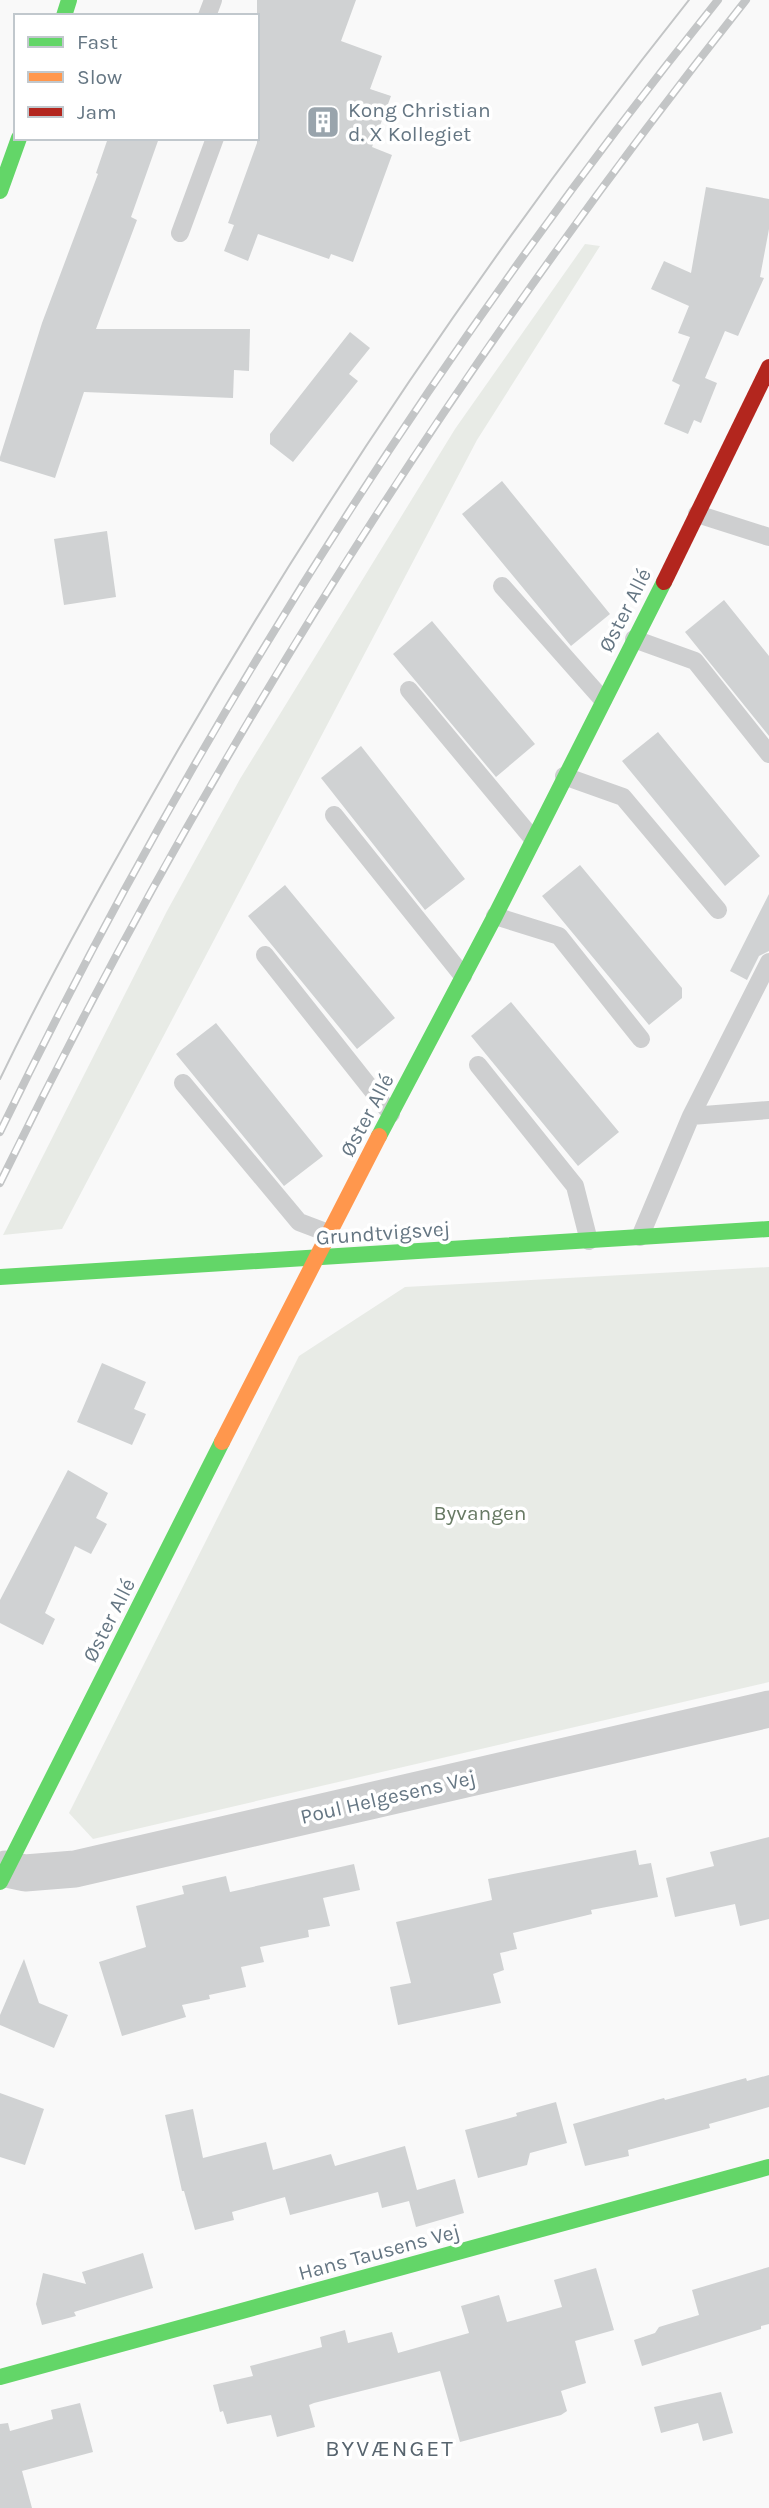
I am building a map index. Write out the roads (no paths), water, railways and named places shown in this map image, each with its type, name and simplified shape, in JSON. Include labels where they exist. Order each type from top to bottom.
[{"type":"street","points":[[0,191],[18,140]]},
{"type":"street","name":"Øster Allé","points":[[3,1875],[328,1233],[495,916],[769,367]]},
{"type":"street","name":"Grundtvigsvej","points":[[0,1278],[769,1229]]},
{"type":"street","name":"Poul Helgesens Vej","points":[[3,1875],[75,1869],[769,1709]]},
{"type":"street","name":"Hans Tausens Vej","points":[[0,2377],[769,2167]]},
{"type":"lane","points":[[180,233],[214,140]]},
{"type":"lane","points":[[745,419],[769,417]]},
{"type":"lane","points":[[697,514],[769,537]]},
{"type":"lane","points":[[502,586],[603,700]]},
{"type":"lane","points":[[634,639],[695,661],[769,754]]},
{"type":"lane","points":[[409,690],[533,839]]},
{"type":"lane","points":[[564,776],[623,797],[718,910]]},
{"type":"lane","points":[[334,815],[463,976]]},
{"type":"lane","points":[[495,916],[559,936],[641,1039]]},
{"type":"lane","points":[[265,955],[391,1114]]},
{"type":"lane","points":[[639,1237],[691,1116],[769,962]]},
{"type":"lane","points":[[478,1065],[575,1186],[589,1241]]},
{"type":"lane","points":[[183,1083],[299,1222],[328,1233]]},
{"type":"lane","points":[[691,1116],[769,1110]]},
{"type":"tram line","points":[[0,1079],[64,954],[178,750],[236,652],[357,460],[551,180],[689,0]]},
{"type":"railway","points":[[0,1132],[75,982],[155,835],[239,689],[327,546],[419,406],[515,268],[615,132],[718,0]]},
{"type":"railway","points":[[0,1183],[79,1026],[162,871],[249,720],[340,571],[535,281],[638,139],[746,0]]},
{"type":"place","name":"Kong Christian d. X Kollegiet","points":[[323,122]]},
{"type":"district","name":"BYVÆNGET","points":[[390,2448]]},
{"type":"park label","name":"Byvangen","points":[[480,1513]]}]
